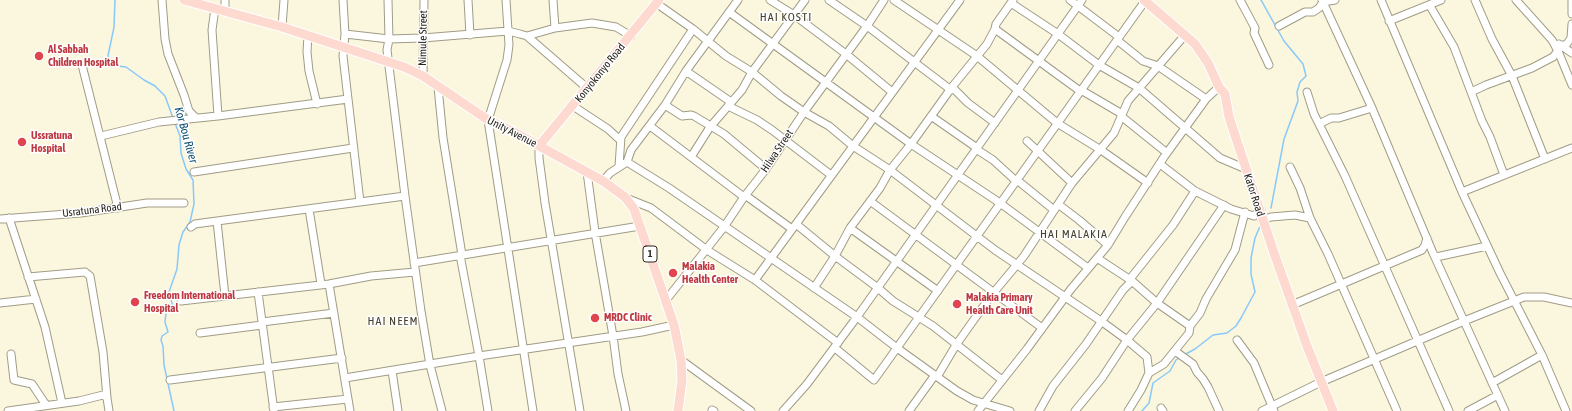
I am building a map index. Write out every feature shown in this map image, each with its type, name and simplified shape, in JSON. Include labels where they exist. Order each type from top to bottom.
[{"type":"main road","name":"Unity Avenue","points":[[184,0],[282,26],[389,62],[423,76],[488,120],[512,131],[587,172],[603,181],[625,197],[634,209],[674,325],[681,360],[682,380],[678,411]]},
{"type":"main road","name":"Kator Road","points":[[1144,0],[1195,44],[1208,63],[1219,86],[1225,94],[1229,117],[1261,210],[1262,220],[1321,382],[1334,411]]},
{"type":"main road","name":"Konyokonyo Road","points":[[540,146],[631,36],[657,1]]},
{"type":"street","points":[[162,0],[165,39],[168,54],[183,90],[188,111],[196,118]]},
{"type":"street","points":[[225,0],[225,10]]},
{"type":"street","points":[[282,26],[284,0]]},
{"type":"street","points":[[344,0],[345,34],[343,56],[360,202]]},
{"type":"street","points":[[388,0],[389,39],[387,50],[405,196],[415,272],[430,365],[442,411]]},
{"type":"street","name":"Nimule Street","points":[[423,76],[424,0]]},
{"type":"street","points":[[468,0],[470,35]]},
{"type":"street","points":[[506,0],[508,32],[507,60],[488,120],[533,411]]},
{"type":"street","points":[[553,0],[555,28]]},
{"type":"street","points":[[603,181],[610,172],[627,162],[631,150],[665,105],[686,71],[738,0]]},
{"type":"street","points":[[770,0],[794,15],[846,54],[892,92]]},
{"type":"street","points":[[691,157],[710,127],[742,90],[752,72],[805,0]]},
{"type":"street","points":[[829,0],[951,88],[995,123]]},
{"type":"street","name":"Hilwa Street","points":[[666,300],[724,227],[884,0]]},
{"type":"street","points":[[894,0],[977,56],[1058,123],[1101,150],[1148,183]]},
{"type":"street","points":[[1070,0],[1080,3],[1143,61],[1158,66],[1206,99]]},
{"type":"street","points":[[625,197],[651,208],[707,250],[755,280],[836,345],[874,380],[1144,0]]},
{"type":"street","points":[[1240,0],[1255,28],[1254,33],[1269,65]]},
{"type":"street","points":[[1323,1],[1334,0]]},
{"type":"street","points":[[1381,0],[1462,192],[1487,246],[1542,355],[1566,411]]},
{"type":"street","points":[[1390,21],[1441,0]]},
{"type":"street","points":[[1475,0],[1492,39],[1512,76],[1545,160]]},
{"type":"street","points":[[1516,0],[1559,48],[1572,85]]},
{"type":"street","points":[[1572,0],[1572,14]]},
{"type":"street","points":[[657,1],[708,40],[726,56],[752,72],[781,96],[804,112],[829,126],[853,146],[890,170],[937,204],[994,250],[1018,264],[1065,298],[1101,321],[1147,357],[1149,373],[1142,390],[1128,411]]},
{"type":"street","points":[[755,280],[938,30],[956,1]]},
{"type":"street","points":[[814,288],[835,256],[850,228],[880,188],[890,170],[911,144],[951,88],[977,56],[1012,1],[1099,65],[1139,88],[1220,158],[1246,169]]},
{"type":"street","points":[[1279,26],[1305,12],[1313,12],[1319,8],[1323,1]]},
{"type":"street","points":[[1323,1],[1372,108],[1434,255],[1505,411]]},
{"type":"street","points":[[783,411],[807,384],[857,317],[1080,3]]},
{"type":"street","points":[[1431,3],[1454,47],[1504,175]]},
{"type":"street","points":[[215,8],[212,30],[218,116]]},
{"type":"street","points":[[729,12],[911,144],[1040,231],[1088,268]]},
{"type":"street","points":[[526,36],[555,28],[592,23],[616,26],[631,36]]},
{"type":"street","points":[[1471,92],[1538,65],[1553,57],[1559,48],[1566,45],[1570,38],[1572,24]]},
{"type":"street","points":[[619,166],[620,140],[694,29]]},
{"type":"street","points":[[995,29],[1081,90],[1121,115],[1167,153]]},
{"type":"street","points":[[345,34],[389,39],[508,32],[526,36],[587,88]]},
{"type":"street","points":[[308,35],[307,52],[309,71],[317,104]]},
{"type":"street","points":[[909,411],[936,376],[994,292],[1018,264],[1072,183],[1114,133],[1128,101],[1185,35]]},
{"type":"street","points":[[1559,48],[1572,54]]},
{"type":"street","points":[[82,65],[118,208]]},
{"type":"street","points":[[686,71],[729,104],[772,130],[831,175]]},
{"type":"street","points":[[438,86],[443,138],[461,255],[488,411]]},
{"type":"street","points":[[978,411],[1088,268],[1108,245],[1167,153],[1206,99],[1219,86]]},
{"type":"street","points":[[1307,92],[1319,124],[1345,176],[1449,411]]},
{"type":"street","points":[[101,136],[159,122],[348,100]]},
{"type":"street","points":[[665,105],[682,116],[694,116],[710,127],[724,134],[766,169]]},
{"type":"street","points":[[573,106],[608,129],[620,140]]},
{"type":"street","points":[[1319,124],[1331,118],[1339,118],[1372,108]]},
{"type":"street","points":[[931,116],[1108,245]]},
{"type":"street","points":[[650,126],[745,196],[794,227],[835,256],[878,288],[893,302],[919,317],[1002,380]]},
{"type":"street","points":[[1027,141],[1072,183]]},
{"type":"street","points":[[540,146],[539,158],[551,241],[557,266],[580,411]]},
{"type":"street","points":[[194,172],[353,148]]},
{"type":"street","points":[[1462,192],[1572,148]]},
{"type":"street","points":[[627,162],[669,188],[857,317],[897,348],[968,398],[1010,411]]},
{"type":"street","points":[[1160,164],[1195,191],[1231,209],[1245,212],[1254,216],[1261,210]]},
{"type":"street","points":[[1290,167],[1300,188],[1310,218],[1328,254],[1397,411]]},
{"type":"street","points":[[587,172],[618,374],[626,411]]},
{"type":"street","points":[[1039,411],[1053,386],[1086,344],[1123,290],[1173,225],[1195,191]]},
{"type":"street","points":[[191,227],[195,224],[405,196]]},
{"type":"street","points":[[870,201],[1042,328]]},
{"type":"street","name":"Usratuna Road","points":[[0,218],[81,213],[147,203],[184,204]]},
{"type":"street","points":[[1075,411],[1102,378],[1127,340],[1157,303],[1224,205]]},
{"type":"street","points":[[309,208],[321,284]]},
{"type":"street","points":[[1149,373],[1164,364],[1189,333],[1190,326],[1200,313],[1235,250],[1245,212]]},
{"type":"street","points":[[1262,220],[1271,217],[1295,214],[1310,218]]},
{"type":"street","points":[[9,218],[36,299],[50,348],[62,403]]},
{"type":"street","points":[[217,221],[225,296]]},
{"type":"street","points":[[414,263],[551,241],[595,232],[640,226]]},
{"type":"street","points":[[850,228],[938,291]]},
{"type":"street","points":[[1292,305],[1422,250],[1427,238]]},
{"type":"street","points":[[1422,250],[1426,253],[1434,255],[1487,246]]},
{"type":"street","points":[[1097,258],[1131,280],[1157,303],[1190,326]]},
{"type":"street","points":[[28,277],[85,272],[90,276],[104,352],[109,411]]},
{"type":"street","points":[[181,301],[329,284],[371,276],[415,272]]},
{"type":"street","points":[[329,284],[350,411]]},
{"type":"street","points":[[258,292],[273,409],[348,399]]},
{"type":"street","points":[[1262,411],[1274,409],[1321,382],[1418,340],[1524,297],[1533,296],[1572,302]]},
{"type":"street","points":[[0,303],[36,299]]},
{"type":"street","points":[[200,333],[334,313]]},
{"type":"street","points":[[345,378],[674,325]]},
{"type":"street","points":[[1237,340],[1254,363],[1274,409]]},
{"type":"street","points":[[1175,351],[1193,364],[1203,379],[1219,411]]},
{"type":"street","points":[[12,354],[14,380],[32,384],[46,405]]},
{"type":"street","points":[[1492,383],[1542,355]]},
{"type":"street","points":[[170,380],[342,358]]},
{"type":"street","points":[[681,360],[751,411]]},
{"type":"street","points":[[392,371],[398,411]]},
{"type":"street","points":[[8,411],[79,401],[103,395],[108,398]]},
{"type":"street","points":[[1468,411],[1498,395]]},
{"type":"waterway","name":"Kor Bou River","points":[[115,0],[114,27],[108,56],[111,62],[118,66],[126,67],[155,86],[165,96],[173,118]]},
{"type":"waterway","points":[[1261,0],[1284,41],[1303,64],[1306,76],[1300,82],[1297,92],[1298,101],[1284,139],[1271,208]]},
{"type":"waterway","name":"Kor Bou River","points":[[174,411],[164,365],[163,346],[161,340],[162,336],[168,332],[165,322],[166,313],[173,307],[169,292],[177,269],[179,245],[183,232],[190,222],[194,204],[193,180],[186,169],[181,153],[180,136],[175,123]]},
{"type":"waterway","points":[[1184,355],[1195,349],[1213,335],[1227,333],[1236,326],[1241,318],[1255,292],[1251,274],[1251,258],[1255,238],[1261,224]]},
{"type":"waterway","points":[[1142,411],[1149,403],[1153,383],[1170,371],[1176,360],[1179,358]]},
{"type":"place","name":"Al Sabbah Children Hospital","points":[[39,56]]},
{"type":"place","name":"Ussratuna Hospital","points":[[22,142]]},
{"type":"place","name":"Malakia Health Center","points":[[673,273]]},
{"type":"place","name":"Freedom International Hospital","points":[[135,302]]},
{"type":"place","name":"Malakia Primary Health Care Unit","points":[[957,304]]},
{"type":"place","name":"MRDC Clinic","points":[[595,318]]},
{"type":"district","name":"HAI KOSTI","points":[[786,17]]},
{"type":"district","name":"HAI MALAKIA","points":[[1074,234]]},
{"type":"district","name":"HAI NEEM","points":[[393,321]]}]
